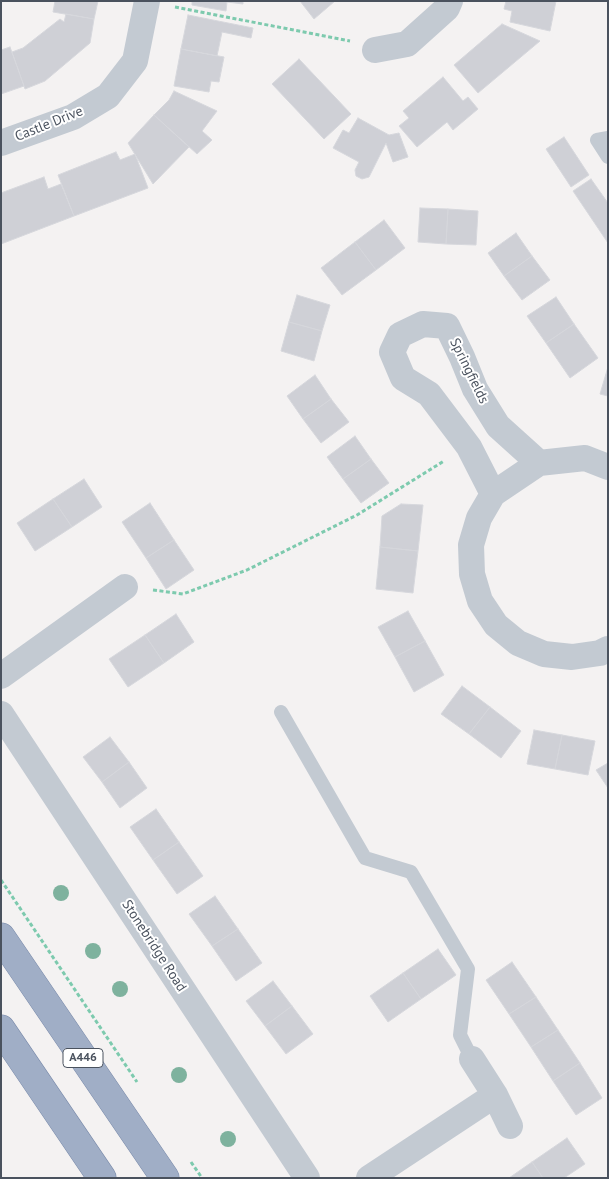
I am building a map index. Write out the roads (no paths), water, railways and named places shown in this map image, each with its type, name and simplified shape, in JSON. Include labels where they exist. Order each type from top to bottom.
[{"type":"highway","name":"A446","points":[[1,937],[165,1178]]},
{"type":"highway","points":[[1,1029],[102,1178]]},
{"type":"street","points":[[375,50],[407,44],[447,8],[450,1]]},
{"type":"street","name":"Castle Drive","points":[[1,143],[73,117],[108,96],[134,61],[147,2]]},
{"type":"street","name":"Springfields","points":[[493,494],[469,447],[430,394],[403,378],[392,352],[400,334],[423,324],[447,326],[475,389],[498,426],[539,463]]},
{"type":"street","points":[[608,468],[585,458],[539,463],[493,494],[478,518],[471,545],[472,574],[480,601],[496,624],[518,643],[544,654],[572,657],[600,653],[608,649]]},
{"type":"street","points":[[1,676],[125,587]]},
{"type":"street","name":"Stonebridge Road","points":[[1,714],[307,1178]]},
{"type":"street","points":[[472,1058],[495,1095],[510,1126]]},
{"type":"street","points":[[368,1178],[495,1095]]},
{"type":"lane","points":[[608,138],[597,140],[608,157]]},
{"type":"lane","points":[[281,712],[365,858],[411,872],[468,969],[460,1035],[472,1058]]}]
